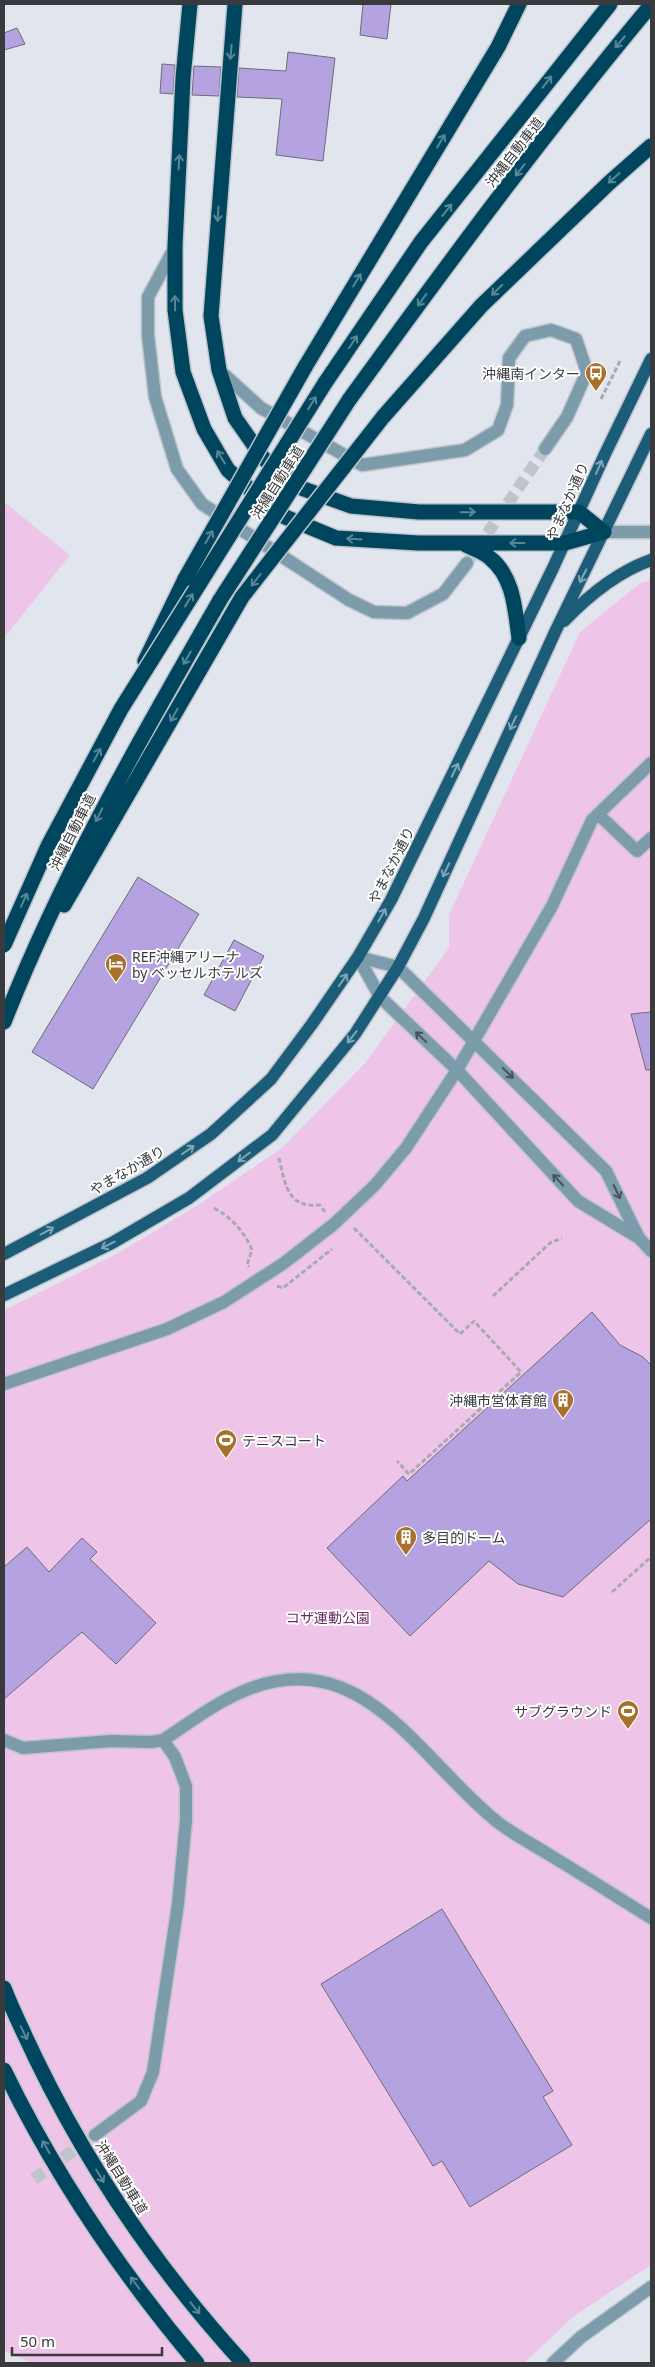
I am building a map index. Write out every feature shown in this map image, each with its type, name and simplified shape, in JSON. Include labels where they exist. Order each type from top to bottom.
[{"type":"highway","points":[[190,4],[183,78],[175,246],[175,310],[183,372],[204,429],[228,470],[278,514],[336,538],[418,543],[565,543],[604,532]]},
{"type":"highway","points":[[234,4],[211,316],[219,370],[235,418],[263,458],[301,488],[351,506],[419,512],[579,512],[604,532]]},
{"type":"highway","points":[[121,709],[185,580],[305,367],[498,47],[519,4]]},
{"type":"highway","name":"沖縄自動車道","points":[[4,945],[48,846],[121,709],[325,383],[421,242],[610,4]]},
{"type":"highway","name":"沖縄自動車道","points":[[4,1022],[21,978],[65,881],[113,788],[220,600],[349,400],[447,265],[608,56],[651,5]]},
{"type":"highway","points":[[21,978],[242,597],[383,417],[481,306],[608,183],[651,146]]},
{"type":"highway","points":[[461,543],[490,557],[502,571],[512,591],[519,638]]},
{"type":"highway","name":"沖縄自動車道","points":[[4,1988],[52,2093],[101,2179],[152,2255],[213,2330],[243,2363]]},
{"type":"highway","points":[[4,2070],[22,2107],[74,2196],[126,2272],[197,2363]]},
{"type":"main road","name":"やまなか通り","points":[[4,1254],[147,1178],[211,1134],[271,1079],[317,1018],[358,957],[391,900],[565,543],[651,359]]},
{"type":"main road","points":[[4,1296],[112,1243],[189,1198],[272,1135],[355,1034],[398,967],[424,918],[556,630],[651,434]]},
{"type":"main road","points":[[556,630],[579,606],[620,574],[651,560]]},
{"type":"street","points":[[175,246],[148,297],[148,335],[155,397],[177,469],[202,504],[349,600],[374,612],[407,613],[443,594],[467,562]]},
{"type":"street","points":[[219,370],[262,408],[362,465],[465,450],[498,430],[507,405],[509,358],[525,336],[551,330],[576,339],[587,372],[568,417],[545,449]]},
{"type":"street","points":[[604,532],[651,532]]},
{"type":"street","points":[[4,1384],[167,1329],[224,1302],[314,1241],[375,1185],[406,1148],[457,1070],[473,1038],[552,906],[592,820],[651,762]]},
{"type":"street","points":[[598,814],[638,851],[651,838]]},
{"type":"street","points":[[358,957],[398,967],[473,1038],[606,1171],[640,1238],[651,1251]]},
{"type":"street","points":[[358,957],[380,997],[457,1070],[578,1201],[640,1238]]},
{"type":"street","points":[[4,1740],[23,1748],[110,1741],[152,1742],[163,1740],[236,1695],[265,1684],[292,1680],[322,1681],[348,1689],[377,1706],[500,1824],[651,1918]]},
{"type":"street","points":[[95,2134],[141,2101],[153,2072],[178,1904],[186,1820],[186,1786],[175,1757],[163,1740]]},
{"type":"street","points":[[553,2363],[587,2332],[651,2287]]},
{"type":"path","points":[[601,399],[620,361]]},
{"type":"path","points":[[214,1208],[236,1224],[246,1236],[252,1250],[247,1265],[258,1280]]},
{"type":"path","points":[[349,1233],[354,1227],[460,1334],[474,1321],[521,1372],[409,1474],[397,1461]]},
{"type":"path","points":[[494,1296],[550,1243],[562,1238]]},
{"type":"path","points":[[612,1592],[651,1557]]},
{"type":"green space","points":[[4,502],[70,555],[4,638]]},
{"type":"green space","name":"コザ運動公園","points":[[651,580],[651,2265],[573,2317],[524,2363],[34,2363],[4,2351],[4,1310],[118,1253],[198,1205],[282,1148],[366,1062],[449,948],[449,915],[580,632],[639,584]]},
{"type":"building","points":[[363,4],[391,4],[387,39],[360,35]]},
{"type":"building","points":[[17,28],[25,44],[4,50],[4,33]]},
{"type":"building","points":[[288,52],[335,58],[323,161],[276,155],[282,99],[237,97],[239,68],[286,71]]},
{"type":"building","points":[[162,64],[175,65],[173,94],[160,93]]},
{"type":"building","points":[[194,66],[221,67],[219,96],[192,95]]},
{"type":"building","name":"REF沖縄アリーナ by ベッセルホテルズ","points":[[138,877],[199,914],[93,1089],[32,1052]]},
{"type":"building","points":[[234,940],[264,956],[235,1011],[204,995]]},
{"type":"building","points":[[651,1012],[651,1070],[646,1070],[631,1014]]},
{"type":"building","name":"沖縄市営体育館","points":[[592,1312],[620,1345],[643,1357],[651,1365],[651,1519],[563,1597],[518,1584],[489,1561],[410,1636],[327,1548],[403,1476],[407,1481]]},
{"type":"building","points":[[82,1538],[97,1552],[90,1559],[156,1623],[116,1664],[82,1632],[4,1699],[4,1567],[27,1547],[49,1572]]},
{"type":"building","points":[[442,1909],[553,2091],[543,2097],[572,2145],[470,2207],[442,2161],[433,2166],[321,1984]]},
{"type":"tunnel","points":[[467,563],[545,449]]},
{"type":"tunnel","points":[[34,2179],[95,2135]]},
{"type":"place","name":"沖縄南インター","points":[[596,392]]},
{"type":"place","name":"REF沖縄アリーナ by ベッセルホテルズ","points":[[116,983]]},
{"type":"place","name":"沖縄市営体育館","points":[[563,1419]]},
{"type":"place","name":"テニスコート","points":[[226,1459]]},
{"type":"place","name":"多目的ドーム","points":[[406,1556]]},
{"type":"place","name":"サブグラウンド","points":[[628,1730]]}]
